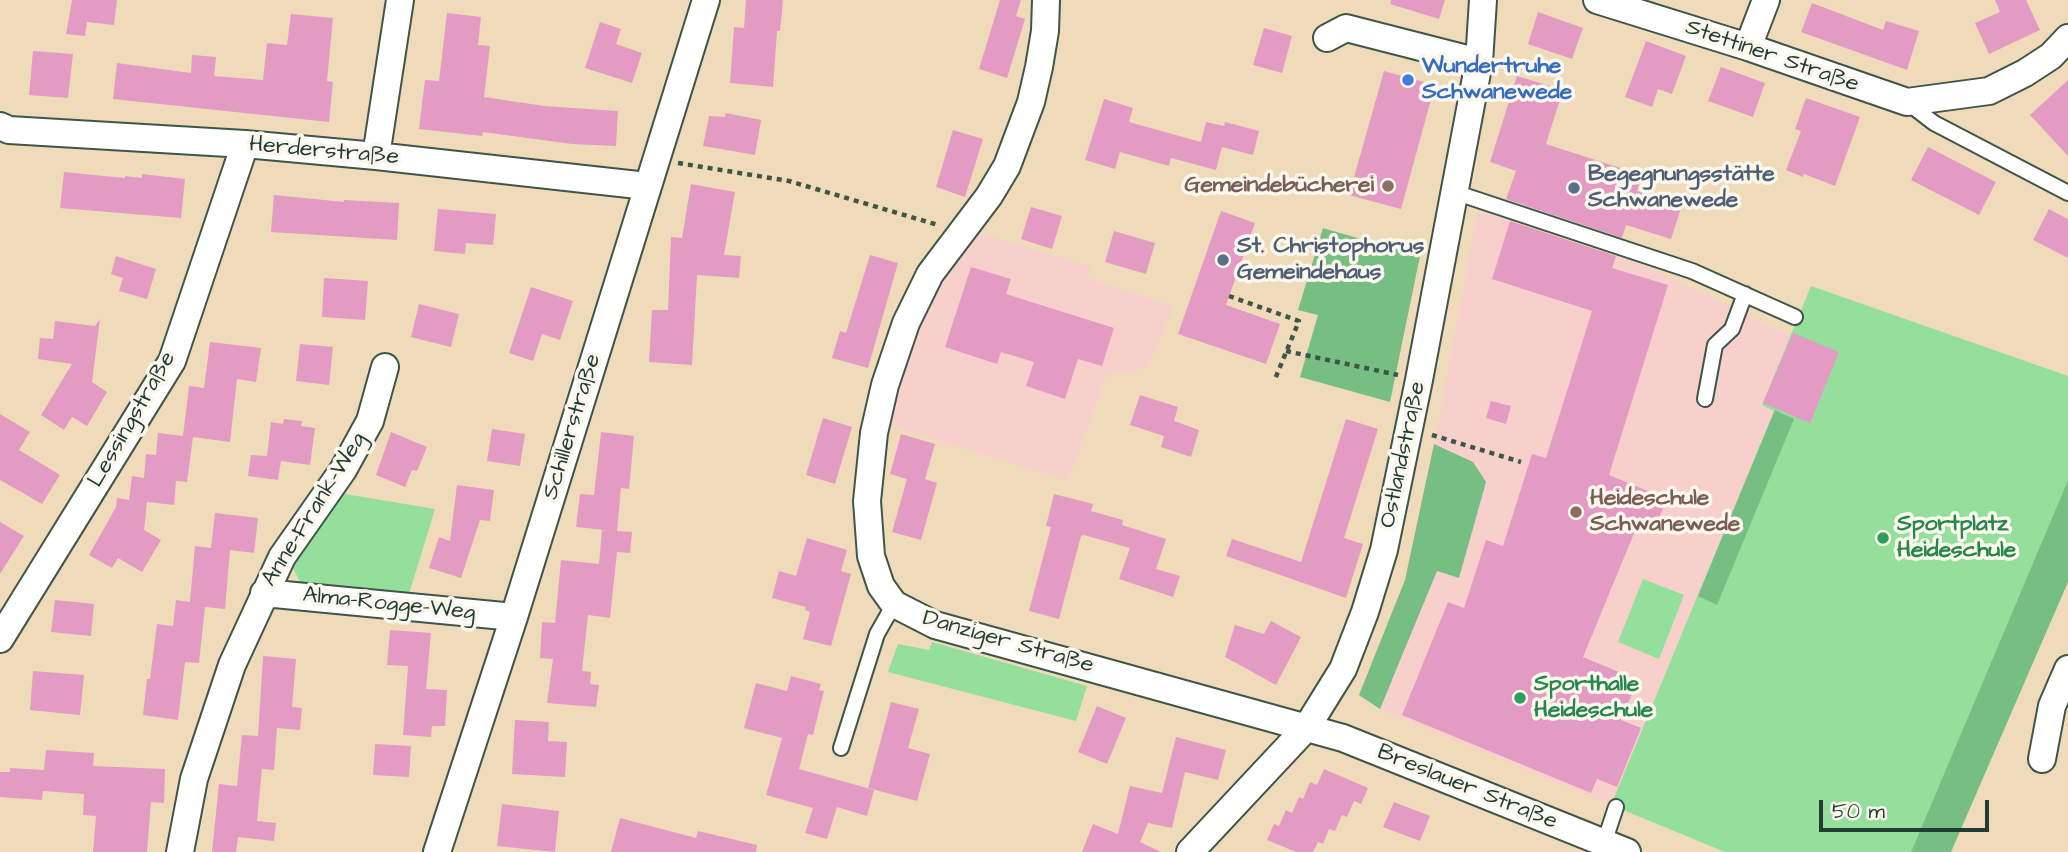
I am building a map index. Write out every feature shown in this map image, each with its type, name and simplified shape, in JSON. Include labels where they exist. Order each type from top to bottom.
[{"type":"street","points":[[376,156],[400,0]]},
{"type":"street","name":"Schillerstraße","points":[[437,852],[514,617],[706,0]]},
{"type":"street","name":"Danziger Straße","points":[[1046,0],[1045,31],[1039,67],[1031,102],[1018,136],[1001,176],[930,274],[906,323],[885,385],[874,433],[867,501],[871,556],[881,586],[894,604],[935,625],[1307,727]]},
{"type":"street","name":"Ostlandstraße","points":[[1190,852],[1307,727],[1343,669],[1365,612],[1384,550],[1410,429],[1479,62],[1483,0]]},
{"type":"street","name":"Stettiner Straße","points":[[1597,0],[1748,47],[1907,102],[1989,91],[2025,74],[2051,57],[2068,38]]},
{"type":"street","points":[[1748,47],[1766,0]]},
{"type":"street","points":[[1327,38],[1346,28],[1479,62]]},
{"type":"street","name":"Herderstraße","points":[[0,126],[9,130],[245,144],[376,156],[648,186]]},
{"type":"street","name":"Lessingstraße","points":[[0,639],[172,361],[245,144]]},
{"type":"street","name":"Anne-Frank-Weg","points":[[180,852],[194,779],[232,665],[282,557],[343,470],[370,422],[385,367]]},
{"type":"street","name":"Alma-Rogge-Weg","points":[[264,593],[514,617]]},
{"type":"street","points":[[2042,759],[2052,706],[2068,669]]},
{"type":"street","name":"Breslauer Straße","points":[[1307,727],[1343,738],[1610,849]]},
{"type":"lane","name":"Stettiner Straße","points":[[1907,102],[1934,123],[2068,193]]},
{"type":"lane","points":[[1454,192],[1692,271],[1795,317]]},
{"type":"lane","points":[[1705,399],[1715,345],[1732,329],[1745,294]]},
{"type":"lane","points":[[841,748],[877,634],[894,604]]},
{"type":"lane","points":[[1610,849],[1616,807]]},
{"type":"path","points":[[657,159],[789,181],[961,232]]},
{"type":"path","points":[[1229,296],[1299,321],[1275,379]]},
{"type":"path","points":[[1286,351],[1419,380]]},
{"type":"path","points":[[1410,429],[1521,462]]},
{"type":"shaded area","name":"Heideschule Schwanewede","points":[[1478,210],[1653,269],[1791,336],[1762,405],[1775,410],[1611,805],[1380,709],[1359,695],[1405,580],[1434,444]]},
{"type":"shaded area","points":[[977,232],[1091,266],[1087,278],[1174,306],[1148,367],[1132,372],[1107,374],[1068,481],[891,426],[898,386],[928,301]]},
{"type":"green space","points":[[1323,228],[1420,256],[1390,402],[1300,377],[1318,315],[1298,310]]},
{"type":"green space","name":"Sportplatz Heideschule","points":[[1811,286],[2068,376],[2068,480],[1911,852],[1725,852],[1611,805],[1774,411],[1762,405]]},
{"type":"green space","points":[[1775,410],[1794,419],[1717,605],[1698,596]]},
{"type":"green space","points":[[1434,444],[1473,462],[1486,482],[1459,578],[1437,571],[1380,709],[1359,695],[1405,580]]},
{"type":"green space","points":[[2068,480],[2068,582],[1951,852],[1911,852]]},
{"type":"green space","points":[[339,493],[435,509],[409,594],[302,586],[291,564]]},
{"type":"green space","points":[[1643,579],[1684,595],[1659,659],[1618,642]]},
{"type":"green space","points":[[932,642],[1087,686],[1076,721],[888,672],[898,644],[929,650]]},
{"type":"building","points":[[72,0],[117,0],[114,25],[87,22],[85,36],[66,34]]},
{"type":"building","points":[[746,0],[783,0],[780,31],[777,31],[773,87],[730,83],[734,27],[744,28]]},
{"type":"building","points":[[1000,0],[1021,0],[1016,16],[1025,19],[1007,78],[979,69]]},
{"type":"building","points":[[1391,0],[1445,0],[1439,19],[1390,4]]},
{"type":"building","points":[[1995,0],[2026,0],[2040,30],[1989,54],[1975,23],[2000,12]]},
{"type":"building","points":[[1812,3],[1883,30],[1886,21],[1919,31],[1907,70],[1801,32]]},
{"type":"building","points":[[1538,12],[1583,28],[1572,59],[1528,44]]},
{"type":"building","points":[[447,13],[481,17],[478,45],[490,46],[484,97],[544,106],[618,111],[616,146],[572,144],[483,132],[482,136],[419,129],[425,80],[439,81]]},
{"type":"building","points":[[291,14],[333,18],[327,81],[333,82],[329,122],[113,99],[117,63],[191,73],[192,55],[216,57],[214,76],[263,80],[267,43],[287,45]]},
{"type":"building","points":[[600,22],[621,29],[616,44],[642,53],[632,83],[585,68]]},
{"type":"building","points":[[1264,28],[1292,36],[1282,73],[1253,65]]},
{"type":"building","points":[[1646,41],[1686,56],[1672,94],[1658,89],[1652,107],[1625,97]]},
{"type":"building","points":[[33,51],[73,54],[68,98],[29,95]]},
{"type":"building","points":[[1721,67],[1765,83],[1753,117],[1708,101]]},
{"type":"building","points":[[1384,71],[1435,85],[1401,209],[1349,195]]},
{"type":"building","name":"Begegnungsstätte Schwanewede","points":[[1517,76],[1563,90],[1546,144],[1642,175],[1637,191],[1682,205],[1671,239],[1626,225],[1622,238],[1506,199],[1516,171],[1490,162]]},
{"type":"building","points":[[2068,80],[2068,156],[2030,115]]},
{"type":"building","points":[[1806,98],[1860,117],[1835,186],[1786,170],[1801,131],[1795,129]]},
{"type":"building","points":[[1104,99],[1133,108],[1129,122],[1201,142],[1206,122],[1224,126],[1225,122],[1259,131],[1253,155],[1222,147],[1216,170],[1171,158],[1169,166],[1120,152],[1115,169],[1085,160]]},
{"type":"building","points":[[726,113],[761,120],[755,155],[703,146],[709,116],[725,117]]},
{"type":"building","points":[[953,130],[983,139],[965,197],[936,187]]},
{"type":"building","points":[[1928,147],[1996,182],[1979,215],[1911,180]]},
{"type":"building","points":[[64,172],[125,178],[142,178],[142,174],[185,179],[181,218],[60,208]]},
{"type":"building","points":[[691,184],[735,192],[724,255],[741,256],[739,278],[697,275],[692,365],[649,362],[652,310],[668,310],[671,237],[682,238]]},
{"type":"building","points":[[274,195],[344,202],[399,203],[397,240],[271,232]]},
{"type":"building","points":[[1031,207],[1062,216],[1052,249],[1021,239]]},
{"type":"building","points":[[438,209],[496,214],[493,245],[466,243],[465,254],[434,251]]},
{"type":"building","points":[[2049,209],[2068,219],[2068,258],[2033,240]]},
{"type":"building","name":"St. Christophorus Gemeindehaus","points":[[1221,211],[1255,223],[1226,305],[1280,324],[1266,364],[1178,334]]},
{"type":"building","points":[[1510,221],[1616,256],[1612,268],[1668,285],[1609,475],[1667,499],[1653,532],[1637,526],[1583,657],[1638,680],[1621,720],[1641,728],[1617,787],[1597,779],[1591,793],[1402,715],[1448,602],[1464,608],[1486,540],[1503,546],[1532,454],[1546,458],[1592,311],[1492,279]]},
{"type":"building","points":[[1114,231],[1155,243],[1146,274],[1105,262]]},
{"type":"building","points":[[870,255],[898,263],[868,368],[832,358],[840,331],[846,333]]},
{"type":"building","points":[[116,256],[156,269],[147,299],[119,291],[123,278],[111,274]]},
{"type":"building","points":[[971,267],[1011,279],[1006,294],[1114,328],[1102,366],[1078,359],[1065,399],[1026,386],[1034,362],[1001,352],[997,364],[945,347]]},
{"type":"building","points":[[324,278],[368,281],[365,320],[322,317]]},
{"type":"building","points":[[531,287],[573,301],[560,340],[542,334],[533,361],[509,353]]},
{"type":"building","points":[[419,304],[459,314],[451,347],[411,337]]},
{"type":"building","points":[[100,319],[92,382],[107,392],[87,426],[72,417],[64,430],[41,415],[72,364],[38,359],[40,338],[53,339],[55,321],[95,326]]},
{"type":"building","points":[[1793,333],[1839,352],[1810,423],[1763,403]]},
{"type":"building","points":[[210,342],[261,348],[256,382],[237,379],[230,442],[193,437],[187,482],[176,481],[174,505],[147,502],[144,530],[161,540],[142,572],[118,558],[112,568],[89,555],[116,507],[117,498],[129,500],[132,476],[144,478],[146,454],[156,455],[158,433],[183,436],[189,386],[204,388]]},
{"type":"building","points":[[300,344],[333,347],[329,385],[296,381]]},
{"type":"building","points":[[1140,395],[1178,407],[1174,421],[1199,430],[1191,457],[1161,447],[1164,436],[1130,425]]},
{"type":"building","points":[[1491,401],[1511,406],[1506,424],[1486,418]]},
{"type":"building","points":[[0,414],[30,432],[19,450],[60,475],[42,504],[0,480]]},
{"type":"building","points":[[823,418],[852,427],[835,484],[806,475]]},
{"type":"building","points":[[284,419],[302,421],[301,426],[315,428],[310,465],[281,461],[278,480],[248,476],[251,455],[267,456],[271,422],[283,424]]},
{"type":"building","points":[[1346,419],[1378,429],[1344,538],[1363,544],[1346,598],[1226,556],[1232,539],[1301,562]]},
{"type":"building","points":[[492,429],[525,434],[520,466],[487,461]]},
{"type":"building","points":[[391,432],[427,447],[417,471],[412,470],[405,487],[376,475]]},
{"type":"building","points":[[601,432],[634,436],[629,489],[621,488],[617,531],[632,532],[630,553],[617,552],[610,618],[588,615],[582,671],[591,672],[590,684],[599,685],[596,707],[547,703],[553,659],[540,658],[542,622],[555,623],[561,560],[599,564],[602,530],[615,531],[576,527],[580,494],[594,495]]},
{"type":"building","points":[[901,434],[935,444],[925,479],[937,483],[921,540],[892,532],[907,479],[890,474]]},
{"type":"building","points":[[457,485],[494,490],[490,521],[480,520],[461,578],[429,568],[439,537],[450,541]]},
{"type":"building","points":[[1054,494],[1093,504],[1091,511],[1123,520],[1122,525],[1166,539],[1156,569],[1180,576],[1173,597],[1119,579],[1130,548],[1084,535],[1081,536],[1059,619],[1029,611],[1051,527],[1046,526]]},
{"type":"building","points":[[215,513],[258,518],[254,553],[230,550],[225,609],[205,607],[199,663],[185,662],[178,720],[143,715],[157,624],[173,626],[176,600],[190,602],[195,546],[211,548]]},
{"type":"building","points":[[0,522],[24,536],[0,574]]},
{"type":"building","points":[[807,538],[847,550],[841,571],[851,574],[831,646],[803,639],[810,612],[805,610],[806,607],[772,598],[779,571],[796,576]]},
{"type":"building","points":[[55,600],[94,604],[91,636],[51,632]]},
{"type":"building","points":[[1271,621],[1301,637],[1276,685],[1225,657],[1235,625],[1264,634]]},
{"type":"building","points":[[390,630],[431,633],[426,689],[447,690],[445,726],[432,726],[431,737],[403,735],[408,666],[387,665]]},
{"type":"building","points":[[263,656],[296,659],[292,707],[302,708],[300,730],[277,728],[274,770],[262,769],[257,821],[276,823],[274,841],[238,837],[236,852],[212,852],[219,784],[237,786],[242,735],[258,736]]},
{"type":"building","points":[[33,671],[84,675],[80,715],[30,710]]},
{"type":"building","points":[[791,676],[821,684],[819,690],[824,691],[813,735],[808,734],[799,769],[874,790],[867,816],[837,807],[827,839],[805,833],[813,808],[766,795],[782,738],[744,728],[756,683],[787,691]]},
{"type":"building","points":[[891,702],[919,709],[908,748],[930,754],[917,801],[868,788]]},
{"type":"building","points":[[1097,706],[1126,718],[1107,764],[1078,752]]},
{"type":"building","points":[[515,720],[549,722],[548,741],[567,742],[565,777],[512,774]]},
{"type":"building","points":[[1176,737],[1226,750],[1218,780],[1185,772],[1172,828],[1148,823],[1140,842],[1161,852],[1082,852],[1093,824],[1118,834],[1130,786],[1162,793]]},
{"type":"building","points":[[375,744],[411,746],[409,777],[373,775]]},
{"type":"building","points":[[46,750],[94,753],[93,766],[165,769],[164,803],[151,802],[147,852],[93,852],[96,816],[83,815],[84,794],[43,791],[42,800],[0,797],[0,772],[10,772],[10,768],[44,770]]},
{"type":"building","points":[[1324,769],[1368,788],[1361,804],[1354,801],[1347,817],[1342,815],[1335,831],[1329,829],[1323,844],[1318,842],[1313,852],[1296,852],[1267,840],[1274,824],[1279,826],[1286,810],[1292,813],[1299,797],[1303,799],[1310,782],[1317,785]]},
{"type":"building","points":[[1394,802],[1430,816],[1420,841],[1383,827]]},
{"type":"building","points":[[502,804],[559,811],[555,852],[497,846]]},
{"type":"building","points":[[620,818],[696,838],[698,831],[757,845],[756,852],[611,852]]},
{"type":"place","name":"Wundertruhe Schwanewede","points":[[1408,80]]},
{"type":"place","name":"Gemeindebücherei","points":[[1388,186]]},
{"type":"place","name":"Begegnungsstätte Schwanewede","points":[[1574,188]]},
{"type":"place","name":"St. Christophorus Gemeindehaus","points":[[1223,260]]},
{"type":"place","name":"Heideschule Schwanewede","points":[[1576,512]]},
{"type":"place","name":"Sportplatz Heideschule","points":[[1883,538]]},
{"type":"place","name":"Sporthalle Heideschule","points":[[1520,698]]}]
